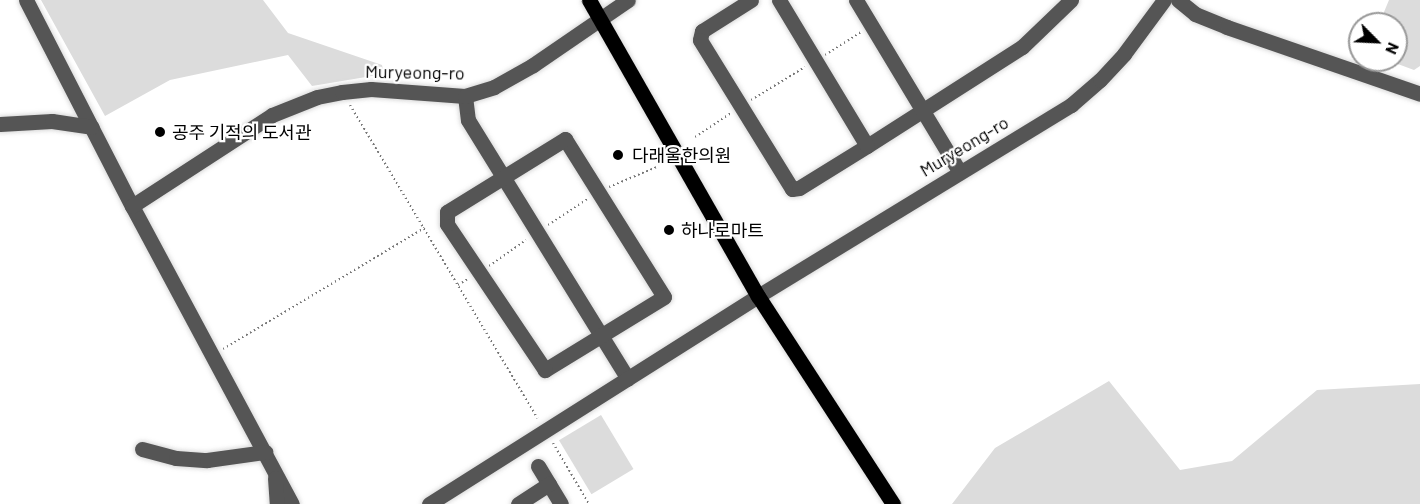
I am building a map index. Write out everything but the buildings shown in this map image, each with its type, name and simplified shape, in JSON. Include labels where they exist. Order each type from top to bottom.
[{"type":"main road","points":[[589,0],[758,296],[892,504]]},
{"type":"street","points":[[26,0],[132,206],[292,504]]},
{"type":"street","name":"Muryeong-ro","points":[[132,206],[272,115],[317,97],[371,89],[465,96],[494,87],[628,0]]},
{"type":"street","points":[[751,0],[702,31],[700,40],[792,189],[799,188],[1022,47],[1071,0]]},
{"type":"street","points":[[779,0],[867,146]]},
{"type":"street","points":[[856,0],[959,171]]},
{"type":"street","name":"Muryeong-ro","points":[[436,502],[758,296],[959,171],[1071,105],[1101,80],[1124,54],[1164,0]]},
{"type":"street","points":[[1178,0],[1195,14],[1227,27],[1417,89]]},
{"type":"street","points":[[465,96],[468,120],[628,379]]},
{"type":"street","points":[[0,124],[11,121],[52,121],[92,127]]},
{"type":"street","points":[[565,139],[599,191],[664,297],[545,370],[447,224],[447,212],[565,139]]},
{"type":"street","points":[[142,449],[176,458],[207,460],[265,452]]},
{"type":"street","points":[[538,466],[561,504]]},
{"type":"street","points":[[274,469],[278,504]]},
{"type":"street","points":[[518,504],[549,484]]},
{"type":"path","points":[[695,137],[871,26]]},
{"type":"path","points":[[348,102],[537,418]]},
{"type":"path","points":[[458,285],[599,191],[659,166]]},
{"type":"path","points":[[220,351],[424,228]]},
{"type":"path","points":[[553,443],[589,504]]},
{"type":"shaded area","points":[[41,0],[263,0],[288,33],[382,65],[384,74],[312,86],[288,55],[170,80],[105,116]]},
{"type":"shaded area","points":[[1389,0],[1420,0],[1420,66],[1414,70],[1408,68],[1408,12],[1384,12]]},
{"type":"shaded area","points":[[1109,381],[1180,470],[1232,461],[1317,390],[1420,384],[1420,504],[952,504],[995,448]]},
{"type":"shaded area","points":[[601,415],[633,469],[591,494],[559,440]]},
{"type":"place","name":"공주 기적의 도서관","points":[[160,132]]},
{"type":"place","name":"다래울한의원","points":[[618,155]]},
{"type":"place","name":"하나로마트","points":[[669,230]]}]
